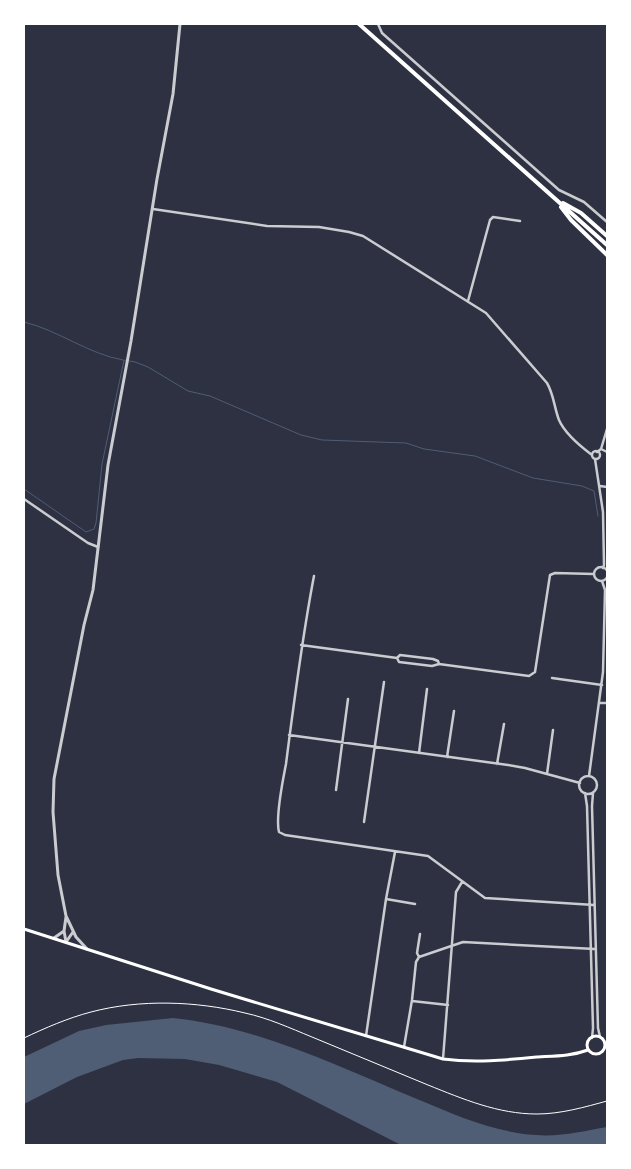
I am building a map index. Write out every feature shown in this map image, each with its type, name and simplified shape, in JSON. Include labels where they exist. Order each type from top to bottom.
[{"type":"highway","points":[[359,24],[607,245]]},
{"type":"highway","points":[[555,199],[581,213],[607,236]]},
{"type":"highway","points":[[555,199],[571,220],[607,255]]},
{"type":"main road","points":[[24,929],[158,973],[443,1059],[456,1061],[500,1060],[572,1054],[588,1050],[595,1054],[606,1050],[604,1042],[600,1038],[592,1038],[587,1043],[588,1050]]},
{"type":"street","points":[[87,949],[73,931],[66,916],[57,864],[53,812],[54,779],[84,625],[93,590],[108,465],[175,81],[180,24]]},
{"type":"street","points":[[378,24],[382,33],[559,190],[584,202],[607,222]]},
{"type":"street","points":[[153,209],[267,226],[319,227],[363,236],[486,313],[546,383],[554,396],[562,426],[595,459],[600,486],[605,537],[603,568],[607,573],[607,577],[602,581]]},
{"type":"street","points":[[468,301],[490,220],[493,217],[520,220]]},
{"type":"street","points":[[592,455],[601,449],[607,429]]},
{"type":"street","points":[[601,449],[607,452]]},
{"type":"street","points":[[595,459],[600,457],[598,452]]},
{"type":"street","points":[[600,486],[607,487]]},
{"type":"street","points":[[24,499],[88,543],[98,547]]},
{"type":"street","points":[[594,574],[597,569],[603,568]]},
{"type":"street","points":[[301,644],[397,658],[398,661],[409,663],[435,666],[439,664],[527,676],[535,672],[548,577],[555,573],[594,574]]},
{"type":"street","points":[[594,574],[596,579],[602,581]]},
{"type":"street","points":[[314,576],[301,644],[278,826],[280,832],[286,835],[428,856],[485,898],[594,905]]},
{"type":"street","points":[[592,1038],[587,806],[585,793],[580,788],[580,783],[588,776],[605,662],[605,590],[602,581]]},
{"type":"street","points":[[397,658],[400,655],[433,659],[438,661],[439,664]]},
{"type":"street","points":[[552,678],[602,685]]},
{"type":"street","points":[[364,822],[384,682]]},
{"type":"street","points":[[419,753],[427,688]]},
{"type":"street","points":[[336,790],[348,699]]},
{"type":"street","points":[[599,703],[607,703]]},
{"type":"street","points":[[447,757],[454,711]]},
{"type":"street","points":[[497,764],[504,724]]},
{"type":"street","points":[[547,774],[553,730]]},
{"type":"street","points":[[290,735],[497,764],[580,783]]},
{"type":"street","points":[[588,776],[593,778],[597,784],[596,789],[592,793],[595,949],[600,1038]]},
{"type":"street","points":[[585,793],[592,793]]},
{"type":"street","points":[[366,1036],[386,899],[395,852]]},
{"type":"street","points":[[443,1059],[456,892],[462,882]]},
{"type":"street","points":[[386,899],[415,904]]},
{"type":"street","points":[[66,916],[64,931],[66,942]]},
{"type":"street","points":[[54,938],[64,931]]},
{"type":"street","points":[[66,942],[73,931]]},
{"type":"street","points":[[419,957],[417,954],[420,934]]},
{"type":"street","points":[[404,1047],[416,962],[419,957],[452,944],[463,942],[595,949]]},
{"type":"street","points":[[412,1000],[448,1005]]},
{"type":"path","points":[[24,1038],[68,1019],[122,1006],[146,1004],[194,1005],[246,1013],[278,1024],[459,1097],[498,1110],[536,1114],[556,1113],[607,1100]]},
{"type":"water","points":[[173,1018],[205,1023],[267,1039],[327,1061],[460,1117],[489,1127],[536,1135],[554,1135],[607,1127],[607,1145],[401,1145],[277,1082],[219,1065],[185,1059],[138,1058],[123,1060],[77,1077],[24,1104],[24,1057],[79,1031],[106,1025]]},
{"type":"waterway","points":[[24,322],[49,330],[98,353],[123,360]]},
{"type":"waterway","points":[[24,489],[86,532],[94,529],[102,464],[124,360],[148,367],[188,391],[210,396],[301,435],[322,440],[406,443],[424,449],[475,456],[533,478],[582,486],[594,491],[598,516]]}]
